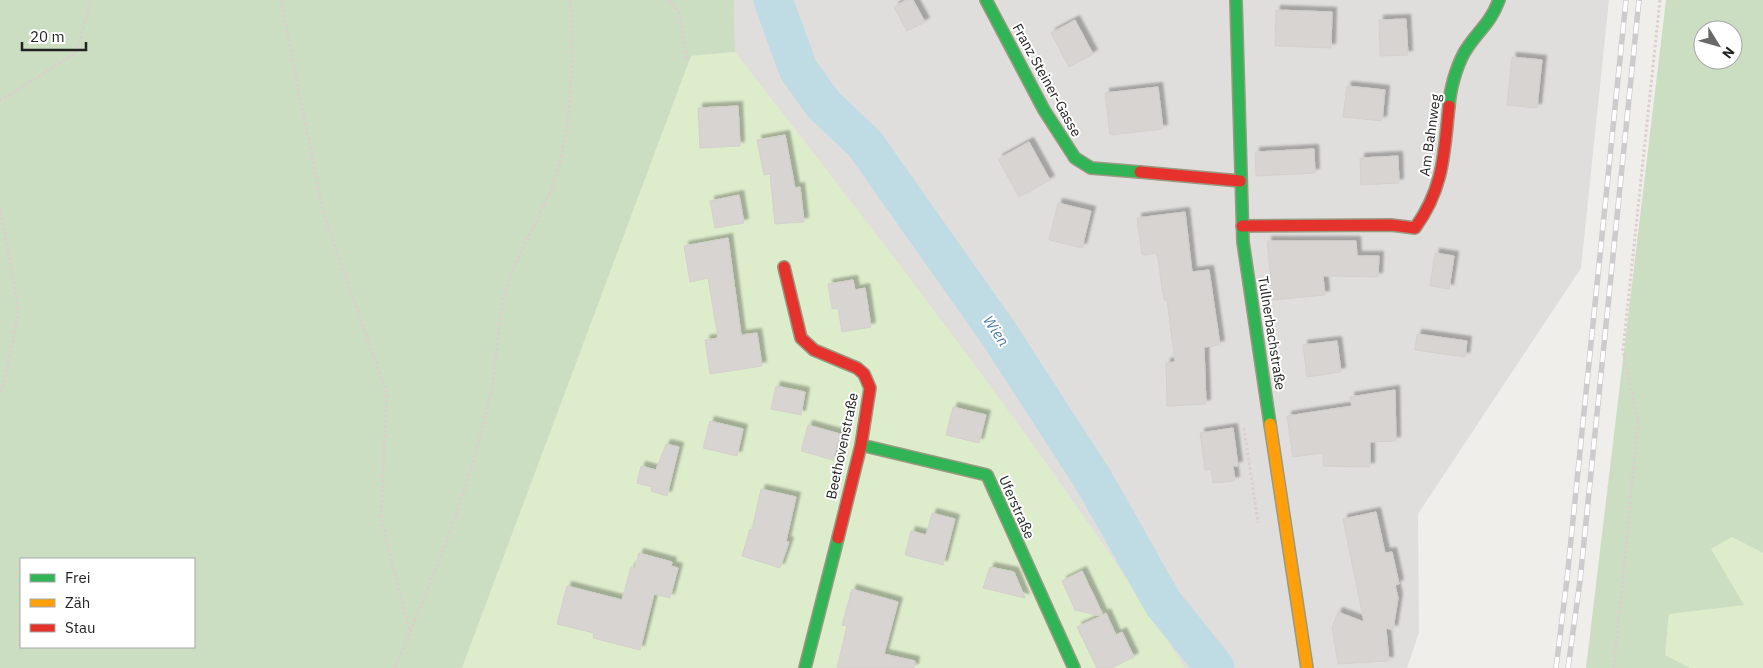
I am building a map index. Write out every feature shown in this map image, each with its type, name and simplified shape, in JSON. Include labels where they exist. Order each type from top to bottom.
[{"type":"street","name":"Franz Steiner-Gasse","points":[[986,0],[1044,110],[1075,158],[1091,168],[1240,181]]},
{"type":"street","name":"Tullnerbachstraße","points":[[1236,0],[1242,226],[1307,668]]},
{"type":"street","name":"Am Bahnweg","points":[[1242,226],[1391,226],[1415,228],[1426,213],[1441,177],[1450,92],[1464,53],[1493,16],[1499,0]]},
{"type":"street","name":"Beethovenstraße","points":[[784,267],[801,338],[814,350],[849,363],[864,374],[870,388],[861,446],[805,668]]},
{"type":"street","name":"Uferstraße","points":[[861,446],[987,475],[1074,668]]},
{"type":"path","points":[[0,101],[76,53],[91,0]]},
{"type":"path","points":[[281,0],[323,212],[387,394],[381,518],[410,633]]},
{"type":"path","points":[[394,668],[450,534],[491,391],[502,304],[558,168],[568,114],[572,62],[570,0]]},
{"type":"path","points":[[669,0],[680,14],[688,61]]},
{"type":"path","points":[[1614,668],[1638,421],[1623,350],[1660,0]]},
{"type":"path","points":[[0,208],[19,311],[0,393]]},
{"type":"shaded area","points":[[734,0],[1609,0],[1581,268],[1418,514],[1419,632],[1407,668],[462,668],[735,52]]},
{"type":"green space","points":[[0,0],[734,0],[735,52],[691,56],[462,668],[0,668]]},
{"type":"green space","points":[[1666,0],[1763,0],[1763,553],[1732,537],[1711,549],[1744,605],[1669,614],[1665,655],[1690,668],[1586,668]]},
{"type":"green space","points":[[735,52],[910,278],[1024,432],[1133,588],[1185,668],[462,668],[691,56]]},
{"type":"green space","points":[[1732,537],[1763,553],[1763,668],[1690,668],[1665,655],[1669,614],[1710,549]]},
{"type":"building","points":[[906,0],[913,0],[925,22],[907,31],[894,7]]},
{"type":"building","points":[[1276,10],[1332,12],[1331,48],[1275,46]]},
{"type":"building","points":[[1406,19],[1408,55],[1380,56],[1379,20]]},
{"type":"building","points":[[1075,20],[1093,54],[1069,67],[1051,33]]},
{"type":"building","points":[[1512,57],[1542,60],[1537,108],[1507,105]]},
{"type":"building","points":[[1347,86],[1385,90],[1382,121],[1343,117]]},
{"type":"building","points":[[1158,87],[1163,129],[1110,135],[1105,93]]},
{"type":"building","points":[[738,106],[740,146],[700,148],[698,108]]},
{"type":"building","points":[[785,135],[795,188],[800,187],[804,222],[775,224],[770,174],[764,175],[757,140]]},
{"type":"building","points":[[1029,142],[1050,180],[1019,197],[998,159]]},
{"type":"building","points":[[1314,149],[1315,173],[1256,176],[1255,152]]},
{"type":"building","points":[[1398,156],[1399,183],[1361,185],[1360,158]]},
{"type":"building","points":[[739,195],[744,223],[715,228],[710,201]]},
{"type":"building","points":[[1058,203],[1091,211],[1082,248],[1049,240]]},
{"type":"building","points":[[1185,212],[1192,272],[1209,270],[1220,345],[1204,347],[1206,404],[1167,406],[1166,363],[1175,362],[1167,300],[1164,300],[1157,253],[1142,255],[1137,218]]},
{"type":"building","points":[[728,238],[741,335],[757,333],[762,366],[710,374],[705,340],[718,338],[708,278],[690,282],[684,246]]},
{"type":"building","points":[[1267,241],[1356,241],[1357,256],[1379,256],[1378,277],[1323,276],[1325,295],[1273,300]]},
{"type":"building","points":[[1435,253],[1454,256],[1449,289],[1430,286]]},
{"type":"building","points":[[853,280],[855,290],[865,288],[871,327],[842,332],[838,308],[832,309],[828,284]]},
{"type":"building","points":[[1417,334],[1467,341],[1465,357],[1415,350]]},
{"type":"building","points":[[1337,341],[1341,372],[1307,377],[1303,345]]},
{"type":"building","points":[[776,386],[805,392],[801,415],[771,409]]},
{"type":"building","points":[[1395,390],[1396,441],[1370,442],[1370,467],[1323,466],[1323,453],[1293,457],[1287,416],[1352,406],[1350,397]]},
{"type":"building","points":[[953,407],[986,415],[979,443],[946,435]]},
{"type":"building","points":[[710,421],[743,429],[737,456],[703,448]]},
{"type":"building","points":[[808,425],[840,434],[833,460],[801,451]]},
{"type":"building","points":[[1233,428],[1238,466],[1233,466],[1235,481],[1213,483],[1211,469],[1205,470],[1200,433]]},
{"type":"building","points":[[666,444],[679,447],[667,496],[651,491],[652,487],[637,483],[641,466],[656,470]]},
{"type":"building","points":[[761,489],[796,497],[786,541],[789,542],[780,568],[742,556],[750,529],[752,530]]},
{"type":"building","points":[[1376,512],[1385,553],[1392,552],[1399,584],[1395,585],[1398,598],[1393,630],[1386,628],[1389,661],[1338,664],[1332,628],[1338,612],[1364,622],[1343,519]]},
{"type":"building","points":[[932,513],[955,519],[943,565],[905,555],[911,531],[926,535]]},
{"type":"building","points":[[639,553],[672,562],[671,566],[678,568],[670,598],[654,594],[640,650],[593,638],[594,633],[557,624],[567,586],[622,600],[631,567],[635,568]]},
{"type":"building","points":[[990,567],[1014,572],[1025,598],[983,588]]},
{"type":"building","points":[[1082,571],[1103,615],[1106,613],[1116,635],[1122,632],[1134,657],[1111,668],[1097,668],[1077,627],[1101,616],[1075,610],[1062,581]]},
{"type":"building","points":[[852,589],[898,602],[884,654],[915,661],[914,668],[837,668],[847,626],[842,625]]},
{"type":"waterway","name":"Wien","points":[[773,0],[798,69],[823,104],[865,144],[999,334],[1094,481],[1163,603],[1215,668]]},
{"type":"railway","points":[[1556,668],[1567,579],[1626,0]]},
{"type":"railway","points":[[1568,668],[1580,581],[1639,0]]},
{"type":"traffic: fast","points":[[986,0],[1044,110],[1075,158],[1091,168],[1140,172]]},
{"type":"traffic: fast","points":[[1236,0],[1243,242],[1270,424]]},
{"type":"traffic: fast","points":[[1449,106],[1452,86],[1461,59],[1491,16],[1499,0]]},
{"type":"traffic: fast","points":[[861,445],[987,475],[1074,668]]},
{"type":"traffic: fast","points":[[805,668],[838,538]]},
{"type":"traffic: slow","points":[[1270,424],[1307,668]]},
{"type":"traffic: jam","points":[[1242,226],[1391,225],[1415,228],[1432,199],[1441,170],[1449,106]]},
{"type":"traffic: jam","points":[[1140,172],[1240,181]]},
{"type":"traffic: jam","points":[[784,267],[801,338],[814,350],[857,368],[864,374],[870,388],[861,445],[838,538]]}]
